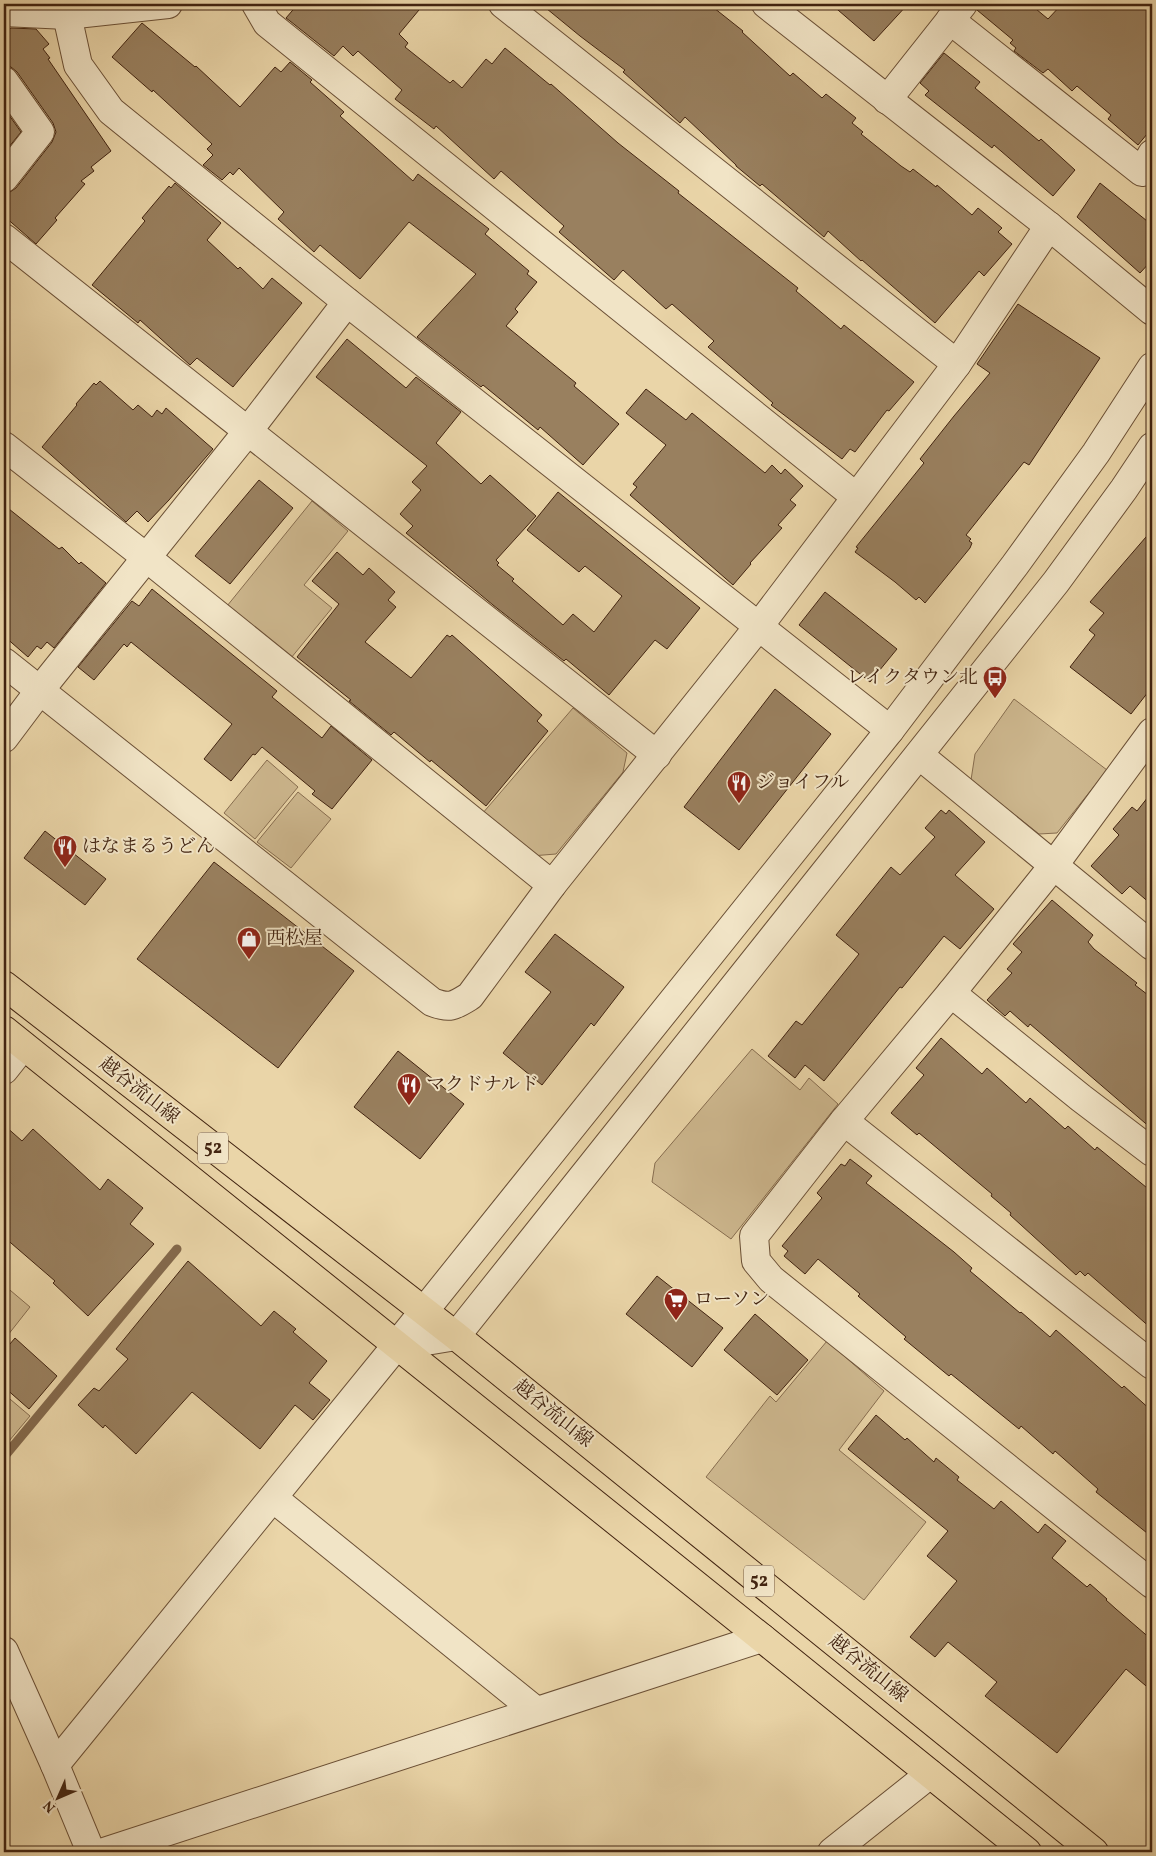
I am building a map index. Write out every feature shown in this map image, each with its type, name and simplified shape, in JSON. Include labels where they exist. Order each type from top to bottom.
[{"type":"main road","name":"越谷流山線","points":[[4,985],[424,1310],[1094,1852]]},
{"type":"main road","name":"越谷流山線","points":[[13,1038],[1027,1852]]},
{"type":"street","points":[[4,12],[67,15],[168,4]]},
{"type":"street","points":[[256,4],[267,23],[856,496]]},
{"type":"street","points":[[503,4],[957,364]]},
{"type":"street","points":[[766,4],[1049,226],[1152,311]]},
{"type":"street","points":[[887,100],[956,12],[1142,172],[1152,154]]},
{"type":"street","points":[[67,15],[78,65],[111,112],[347,302],[890,730]]},
{"type":"street","points":[[4,81],[40,132],[4,178]]},
{"type":"street","points":[[4,662],[432,1002],[446,1007],[459,1003],[470,996],[552,885],[759,626],[957,364],[1049,226]]},
{"type":"street","points":[[4,238],[657,754]]},
{"type":"street","points":[[4,738],[347,302]]},
{"type":"street","points":[[55,1765],[396,1346],[890,730],[1015,565],[1096,453],[1152,367]]},
{"type":"street","points":[[4,446],[147,558],[552,885]]},
{"type":"street","points":[[396,1346],[456,1336],[1056,582],[1124,489],[1152,447]]},
{"type":"street","points":[[1152,734],[1054,865],[951,993],[844,1120],[754,1236],[756,1262],[771,1279],[1152,1584]]},
{"type":"street","points":[[919,755],[1152,946]]},
{"type":"street","points":[[951,993],[1081,1098],[1152,1152]]},
{"type":"street","points":[[4,1070],[13,1038]]},
{"type":"street","points":[[844,1120],[1152,1365]]},
{"type":"street","points":[[273,1498],[536,1711]]},
{"type":"street","points":[[104,1852],[762,1638]]},
{"type":"street","points":[[4,1651],[55,1765],[91,1852]]},
{"type":"street","points":[[832,1852],[930,1774]]},
{"type":"shaded area","points":[[312,501],[348,531],[304,585],[332,608],[291,658],[227,606]]},
{"type":"shaded area","points":[[1014,699],[1107,770],[1057,833],[1039,834],[971,780],[975,754]]},
{"type":"shaded area","points":[[573,708],[627,753],[623,772],[556,854],[531,856],[482,814]]},
{"type":"shaded area","points":[[267,760],[298,787],[255,839],[224,813]]},
{"type":"shaded area","points":[[298,792],[331,819],[291,868],[257,842]]},
{"type":"shaded area","points":[[752,1049],[800,1090],[809,1078],[838,1104],[731,1239],[652,1182],[655,1163]]},
{"type":"shaded area","points":[[4,1285],[30,1307],[4,1340]]},
{"type":"shaded area","points":[[827,1341],[884,1391],[839,1450],[926,1522],[864,1600],[706,1477],[770,1396],[776,1402]]},
{"type":"shaded area","points":[[4,1394],[30,1416],[4,1447]]},
{"type":"building","points":[[298,4],[424,4],[399,34],[408,43],[405,47],[450,83],[453,80],[462,88],[486,59],[492,64],[505,48],[551,84],[618,143],[679,191],[678,193],[798,288],[796,291],[841,329],[844,325],[914,382],[889,411],[887,410],[855,452],[850,449],[842,459],[771,405],[773,403],[708,347],[714,341],[672,304],[666,309],[623,270],[614,280],[559,232],[564,226],[501,171],[494,179],[436,126],[434,129],[395,99],[402,90],[358,51],[353,56],[343,46],[334,56],[286,18]]},
{"type":"building","points":[[541,4],[709,4],[743,31],[790,76],[793,73],[822,98],[826,94],[856,118],[852,123],[863,132],[861,134],[901,166],[910,172],[913,169],[936,187],[937,185],[972,215],[978,208],[1002,228],[998,232],[1012,244],[984,276],[979,271],[935,323],[828,231],[824,237],[762,184],[760,186],[736,166],[685,117],[680,123],[623,72],[625,70]]},
{"type":"building","points":[[831,4],[908,4],[874,41]]},
{"type":"building","points":[[978,4],[1030,4],[1048,19],[1062,4],[1152,4],[1152,128],[1138,145],[1108,119],[1111,115],[1077,86],[1072,91],[1048,69],[1043,73],[1014,51],[1016,48],[1010,43],[1013,40],[977,10]]},
{"type":"building","points":[[142,23],[196,66],[240,107],[275,67],[281,72],[290,62],[312,80],[310,82],[344,112],[340,116],[413,181],[418,174],[489,229],[485,234],[529,271],[527,274],[537,282],[515,309],[518,312],[506,326],[576,383],[574,386],[619,424],[583,465],[540,427],[538,430],[483,385],[481,387],[417,337],[476,274],[409,222],[360,279],[320,245],[314,252],[278,219],[284,212],[239,168],[233,175],[230,172],[222,180],[203,165],[213,155],[207,149],[212,144],[153,90],[152,92],[112,57]]},
{"type":"building","points":[[11,28],[36,29],[49,44],[43,49],[50,58],[48,59],[111,151],[91,167],[94,171],[81,181],[85,184],[55,218],[57,220],[36,244],[4,216],[4,193],[16,188],[52,142],[56,132],[53,123],[17,72],[11,67],[4,66],[4,34]]},
{"type":"building","points":[[944,53],[980,82],[975,88],[1039,141],[1041,139],[1075,170],[1053,196],[994,145],[992,148],[925,95],[929,91],[920,83]]},
{"type":"building","points":[[4,108],[21,132],[4,153]]},
{"type":"building","points":[[175,183],[221,223],[207,240],[263,289],[272,278],[302,303],[233,387],[197,358],[190,365],[140,320],[138,323],[92,285],[145,221],[142,218],[169,186],[171,188]]},
{"type":"building","points":[[1100,183],[1152,225],[1152,260],[1140,273],[1077,217]]},
{"type":"building","points":[[1018,304],[1100,358],[1029,465],[1024,462],[966,535],[971,539],[969,541],[972,543],[970,548],[925,603],[919,597],[916,600],[855,552],[858,548],[856,547],[924,463],[920,459],[990,373],[977,364]]},
{"type":"building","points":[[347,339],[406,388],[416,377],[461,412],[436,443],[481,484],[490,475],[536,516],[496,560],[499,563],[497,565],[514,579],[512,581],[563,625],[573,614],[594,632],[622,596],[585,566],[579,572],[527,530],[558,492],[700,608],[667,649],[655,640],[609,695],[566,659],[564,661],[493,605],[406,533],[413,526],[400,514],[421,490],[412,482],[427,466],[316,377]]},
{"type":"building","points":[[100,381],[133,410],[138,405],[152,417],[157,410],[162,414],[166,408],[213,449],[148,522],[137,511],[126,522],[42,447],[94,383],[96,385]]},
{"type":"building","points":[[646,389],[686,420],[692,413],[765,473],[772,465],[781,474],[785,469],[803,486],[790,500],[796,505],[778,525],[782,528],[733,585],[630,495],[637,487],[633,484],[666,445],[626,413]]},
{"type":"building","points":[[259,480],[293,508],[230,584],[195,556]]},
{"type":"building","points":[[4,505],[59,549],[62,547],[79,564],[81,562],[106,583],[54,648],[47,642],[41,649],[37,646],[28,657],[4,636]]},
{"type":"building","points":[[1152,530],[1152,687],[1131,714],[1070,667],[1095,635],[1089,630],[1104,613],[1090,602]]},
{"type":"building","points":[[337,552],[363,575],[369,568],[395,592],[388,600],[396,607],[365,642],[411,678],[447,635],[450,637],[452,635],[542,715],[537,721],[548,731],[486,806],[394,732],[391,735],[297,657],[339,604],[312,581]]},
{"type":"building","points":[[152,589],[277,691],[272,697],[322,738],[331,726],[372,760],[332,809],[312,794],[315,791],[262,747],[255,755],[253,754],[231,781],[204,759],[232,724],[131,642],[127,647],[124,644],[94,680],[78,667],[132,601],[139,606]]},
{"type":"building","points":[[825,592],[897,649],[870,682],[799,625]]},
{"type":"building","points":[[775,689],[831,734],[739,850],[684,807]]},
{"type":"building","points":[[1152,792],[1152,905],[1130,886],[1122,894],[1091,866],[1119,835],[1113,829],[1132,807],[1137,811]]},
{"type":"building","points":[[941,810],[946,814],[949,810],[985,842],[955,875],[994,909],[960,949],[944,936],[824,1081],[805,1065],[795,1078],[768,1056],[796,1021],[802,1025],[859,954],[836,935],[891,867],[900,875],[935,837],[925,828]]},
{"type":"building","points":[[45,831],[106,879],[85,905],[24,858]]},
{"type":"building","points":[[214,862],[354,971],[278,1068],[137,959]]},
{"type":"building","points":[[1052,900],[1093,935],[1088,942],[1094,949],[1137,983],[1135,985],[1152,998],[1152,1129],[1030,1024],[1028,1027],[1010,1011],[1005,1016],[987,1000],[1012,973],[1007,969],[1022,952],[1013,944]]},
{"type":"building","points":[[555,934],[624,987],[594,1026],[591,1023],[542,1085],[503,1053],[551,992],[525,972]]},
{"type":"building","points":[[941,1038],[982,1074],[987,1068],[1026,1103],[1030,1098],[1065,1129],[1068,1126],[1095,1150],[1097,1147],[1152,1192],[1152,1329],[1088,1273],[1085,1276],[1080,1271],[1076,1275],[1010,1215],[1011,1213],[991,1196],[992,1194],[919,1133],[917,1135],[891,1113],[924,1075],[916,1068]]},
{"type":"building","points":[[398,1051],[464,1104],[420,1159],[354,1107]]},
{"type":"building","points":[[4,1125],[22,1141],[33,1129],[100,1190],[108,1179],[143,1208],[130,1224],[154,1244],[88,1316],[53,1283],[55,1281],[4,1237]]},
{"type":"building","points":[[850,1159],[872,1176],[866,1183],[954,1252],[972,1268],[970,1271],[1020,1313],[1050,1337],[1056,1330],[1122,1388],[1124,1386],[1152,1411],[1152,1537],[1096,1492],[1098,1489],[1055,1451],[1053,1454],[1021,1426],[1019,1429],[904,1339],[906,1337],[858,1296],[860,1294],[818,1259],[805,1274],[784,1256],[788,1251],[782,1246],[822,1198],[817,1193],[841,1164],[845,1166]]},
{"type":"building","points":[[188,1261],[261,1326],[274,1311],[296,1329],[293,1332],[327,1361],[309,1383],[330,1400],[313,1420],[295,1405],[260,1449],[192,1392],[136,1454],[105,1425],[103,1428],[78,1405],[94,1388],[99,1391],[128,1359],[116,1349]]},
{"type":"building","points":[[657,1276],[723,1328],[692,1367],[626,1314]]},
{"type":"building","points":[[755,1314],[808,1360],[777,1395],[724,1350]]},
{"type":"building","points":[[15,1338],[57,1376],[29,1409],[4,1387],[4,1351]]},
{"type":"building","points":[[876,1415],[905,1440],[907,1438],[934,1462],[936,1458],[959,1477],[957,1480],[994,1509],[1001,1501],[1038,1533],[1045,1524],[1066,1541],[1052,1558],[1087,1587],[1090,1584],[1152,1640],[1152,1691],[1126,1669],[1057,1753],[985,1696],[997,1682],[948,1642],[935,1657],[910,1637],[957,1581],[927,1556],[948,1531],[848,1449]]},
{"type":"waterway","points":[[4,1457],[177,1249]]},
{"type":"place","name":"レイクタウン北","points":[[995,699]]},
{"type":"place","name":"ジョイフル","points":[[739,804]]},
{"type":"place","name":"はなまるうどん","points":[[65,868]]},
{"type":"place","name":"西松屋","points":[[249,960]]},
{"type":"place","name":"マクドナルド","points":[[409,1106]]},
{"type":"place","name":"ローソン","points":[[676,1321]]}]
